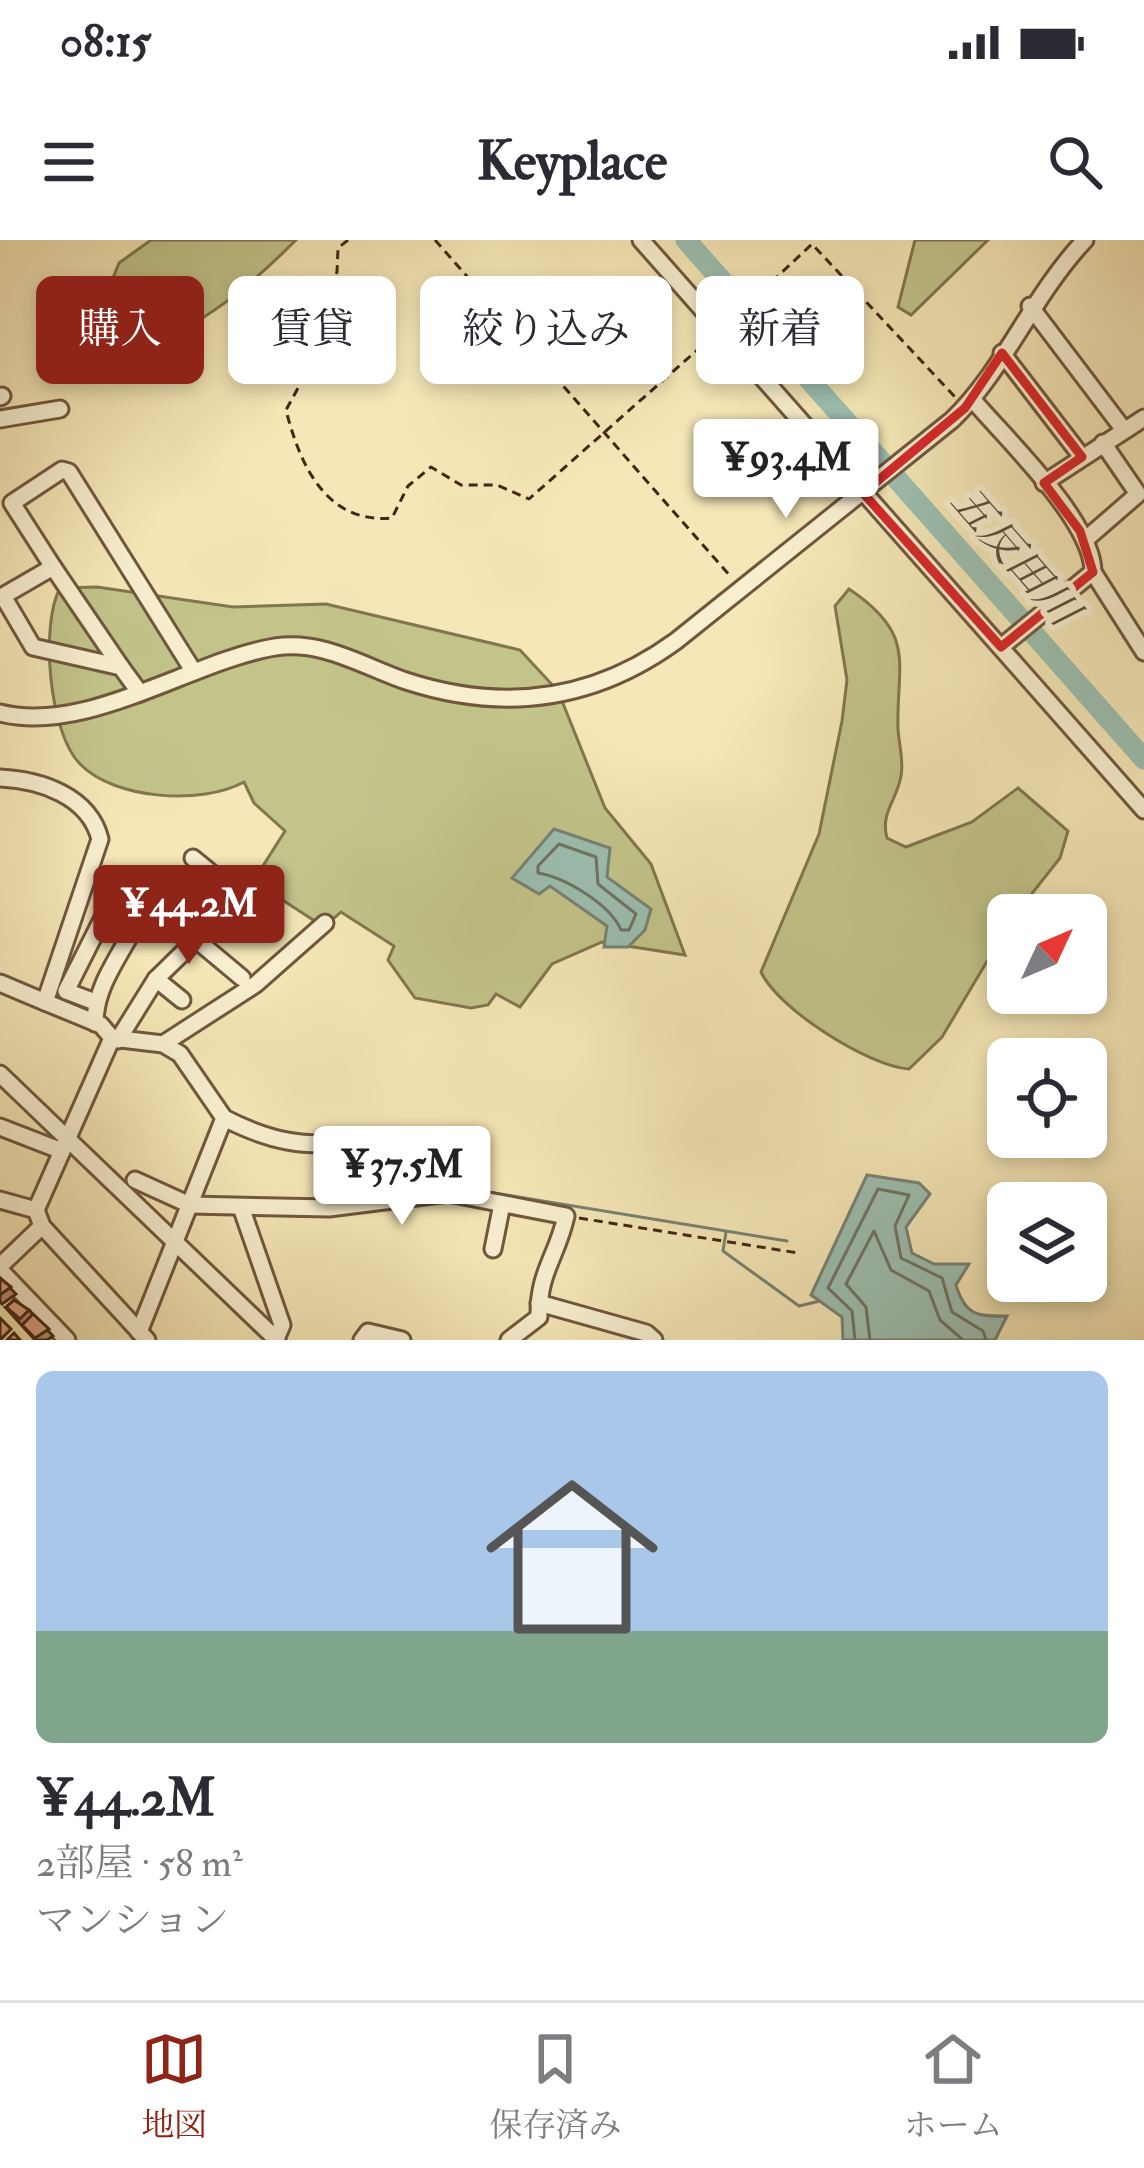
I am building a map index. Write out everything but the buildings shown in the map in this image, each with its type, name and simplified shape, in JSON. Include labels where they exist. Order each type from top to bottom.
[{"type":"street","points":[[641,240],[696,303]]},
{"type":"street","points":[[0,713],[38,715],[109,704],[271,648],[302,645],[341,653],[409,682],[475,693],[571,694],[636,670],[969,404],[1030,306],[1084,240]]},
{"type":"street","points":[[1030,306],[1124,430]]},
{"type":"street","points":[[1002,353],[1082,457]]},
{"type":"street","points":[[767,384],[1144,810]]},
{"type":"street","points":[[969,404],[1044,483],[1084,540],[1093,572],[1144,652]]},
{"type":"street","points":[[0,419],[60,409]]},
{"type":"street","points":[[1044,483],[1144,418]]},
{"type":"street","points":[[1084,540],[1138,494],[1103,443]]},
{"type":"street","points":[[140,693],[12,503],[62,470],[69,472],[194,673]]},
{"type":"street","points":[[53,567],[3,596],[33,647],[121,667]]},
{"type":"street","points":[[1001,647],[1093,572]]},
{"type":"street","points":[[0,778],[44,784],[77,803],[95,820],[100,839],[45,1002]]},
{"type":"street","points":[[193,858],[272,922]]},
{"type":"street","points":[[95,1002],[66,992],[80,955],[94,941],[114,896],[144,907],[95,1002],[95,1023]]},
{"type":"street","points":[[67,1340],[0,1268],[39,1218],[65,1146],[115,1039],[157,979],[241,896]]},
{"type":"street","points":[[169,917],[242,978]]},
{"type":"street","points":[[163,1044],[256,985],[325,923]]},
{"type":"street","points":[[94,941],[122,954]]},
{"type":"street","points":[[157,979],[182,1000]]},
{"type":"street","points":[[0,983],[95,1023],[115,1039],[163,1044],[180,1054],[224,1118],[284,1143],[307,1147],[352,1142]]},
{"type":"street","points":[[0,1074],[65,1146],[277,1340],[282,1324],[241,1207]]},
{"type":"street","points":[[143,1336],[224,1118]]},
{"type":"street","points":[[0,1127],[65,1146]]},
{"type":"street","points":[[135,1180],[192,1200],[241,1207],[366,1206],[448,1193],[566,1216],[558,1248],[538,1285],[539,1317],[509,1340]]},
{"type":"street","points":[[0,1200],[39,1218],[143,1336]]},
{"type":"street","points":[[494,1249],[502,1204]]},
{"type":"street","points":[[539,1303],[654,1340]]},
{"type":"street","points":[[362,1340],[368,1332],[402,1340]]},
{"type":"path","points":[[348,240],[338,248],[337,272],[302,344],[309,368],[286,410],[295,447],[331,503],[353,514],[392,518],[408,486],[430,467],[460,485],[497,485],[529,499],[696,351]]},
{"type":"path","points":[[435,240],[741,589]]},
{"type":"path","points":[[778,276],[812,244],[843,276]]},
{"type":"path","points":[[864,297],[969,404]]},
{"type":"path","points":[[566,1216],[798,1252]]},
{"type":"highlighted area","points":[[1002,353],[1082,457],[1044,483],[1080,531],[1093,572],[1001,647],[863,493],[965,408]]},
{"type":"green space","points":[[151,240],[296,240],[257,276],[228,276],[228,300],[204,316],[204,276],[114,276],[119,263]]},
{"type":"green space","points":[[915,240],[988,240],[911,315],[898,307]]},
{"type":"green space","points":[[97,587],[233,607],[326,604],[520,650],[558,691],[605,808],[651,864],[685,955],[602,942],[552,964],[520,1007],[496,994],[488,1005],[471,1008],[415,998],[388,960],[394,946],[341,912],[324,927],[261,886],[261,869],[285,831],[254,803],[244,782],[206,794],[159,795],[114,785],[80,764],[69,749],[55,704],[50,627],[60,588]]},
{"type":"green space","points":[[849,589],[885,621],[899,652],[902,770],[886,821],[887,838],[906,847],[972,822],[1018,788],[1068,831],[1060,858],[1032,894],[987,894],[987,961],[942,1037],[909,1069],[871,1058],[826,1033],[786,1002],[761,972],[819,834],[842,721],[847,680],[835,606]]},
{"type":"water","points":[[554,829],[610,848],[607,877],[651,909],[645,930],[628,947],[604,947],[607,926],[550,886],[539,894],[512,878]]},
{"type":"water","points":[[867,1175],[919,1183],[930,1194],[906,1227],[912,1253],[934,1264],[969,1264],[956,1285],[964,1303],[980,1315],[1007,1316],[995,1340],[843,1340],[842,1317],[811,1295]]},
{"type":"waterway","name":"五反田川","points":[[686,240],[1144,759]]},
{"type":"waterway","points":[[428,1188],[445,1185],[787,1241]]},
{"type":"waterway","points":[[726,1232],[723,1251],[799,1306],[820,1301]]}]
